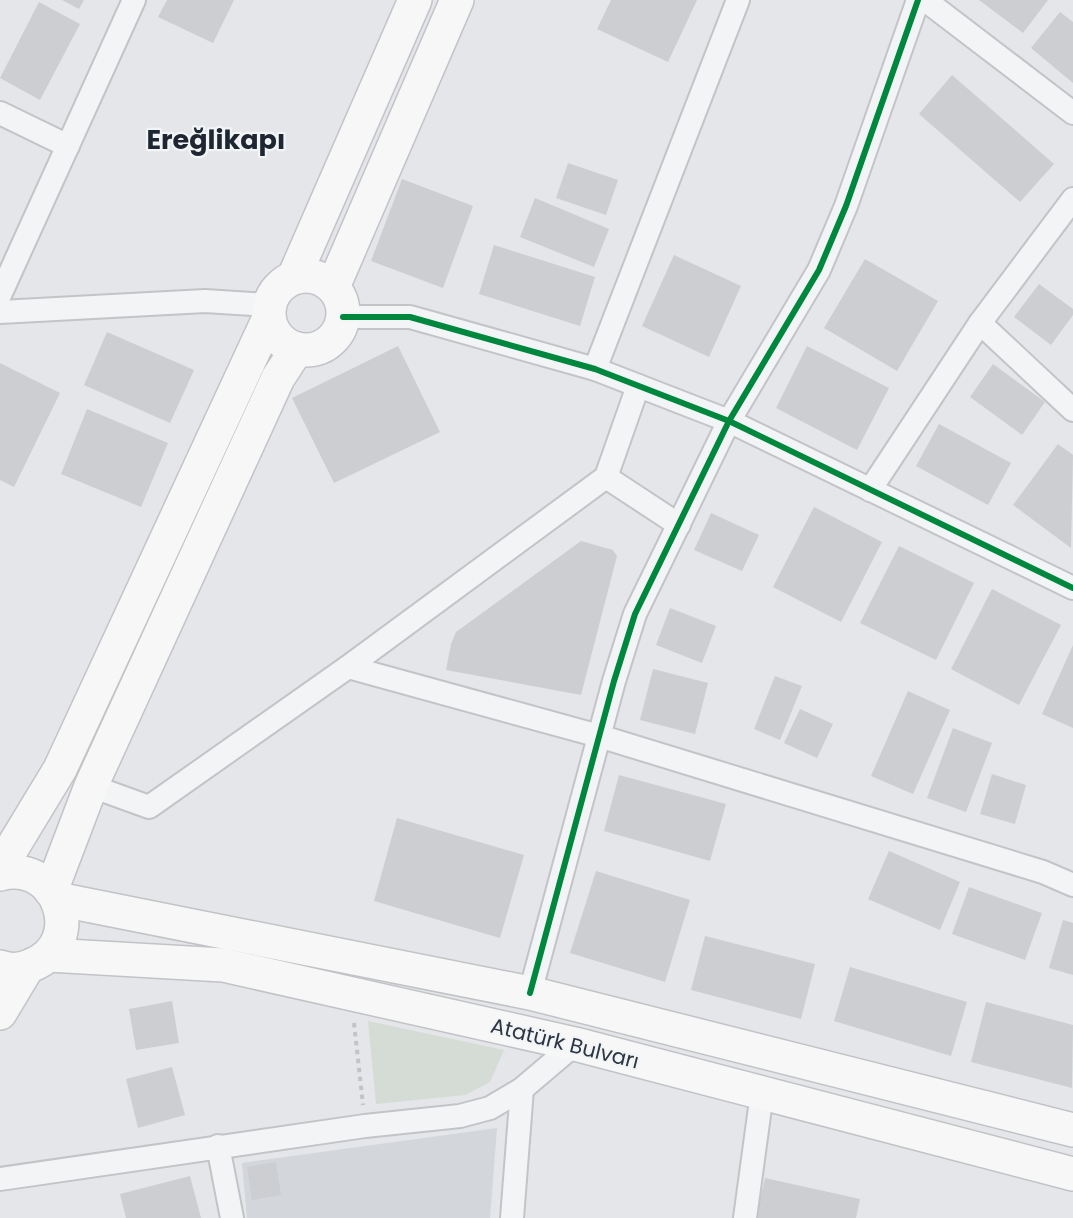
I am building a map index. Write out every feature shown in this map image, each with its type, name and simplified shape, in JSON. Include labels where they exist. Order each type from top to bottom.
[{"type":"main road","points":[[294,277],[415,0]]},
{"type":"main road","points":[[269,311],[271,326],[279,339],[290,347],[309,350],[322,347],[338,333],[338,302],[457,0]]},
{"type":"main road","points":[[0,868],[60,769],[269,311],[273,294],[281,284],[304,275],[317,277],[338,302]]},
{"type":"main road","points":[[54,895],[91,786],[278,378],[297,349]]},
{"type":"main road","points":[[0,874],[15,872],[26,874],[44,883],[54,895],[61,911],[62,922],[56,945],[25,963],[0,1013]]},
{"type":"main road","name":"Atatürk Bulvarı","points":[[54,895],[530,993],[1073,1130]]},
{"type":"main road","name":"Atatürk Bulvarı","points":[[25,963],[223,965],[575,1044],[1073,1174]]},
{"type":"street","points":[[0,295],[134,0]]},
{"type":"street","points":[[595,369],[738,0]]},
{"type":"street","points":[[530,993],[614,681],[635,614],[729,421],[819,270],[846,206],[918,0]]},
{"type":"street","points":[[925,0],[1073,113]]},
{"type":"street","points":[[0,113],[68,146]]},
{"type":"street","points":[[870,490],[980,323],[1073,199]]},
{"type":"street","points":[[0,312],[205,302],[269,311]]},
{"type":"street","points":[[338,302],[410,317],[595,369],[729,421],[1073,588]]},
{"type":"street","points":[[980,323],[1073,410]]},
{"type":"street","points":[[91,786],[149,807],[348,668],[606,477],[638,386]]},
{"type":"street","points":[[606,477],[678,525]]},
{"type":"street","points":[[348,668],[599,736],[1043,872],[1073,885]]},
{"type":"street","points":[[0,1179],[218,1146],[460,1116],[490,1108],[522,1089],[575,1044]]},
{"type":"street","points":[[512,1218],[522,1089]]},
{"type":"street","points":[[745,1218],[762,1093]]},
{"type":"street","points":[[218,1146],[232,1218]]},
{"type":"path","points":[[351,993],[365,1126]]},
{"type":"shaded area","points":[[368,1021],[504,1050],[490,1082],[465,1095],[376,1104]]},
{"type":"shaded area","points":[[497,1128],[490,1218],[247,1218],[242,1163]]},
{"type":"building","points":[[62,0],[84,0],[79,9]]},
{"type":"building","points":[[167,0],[234,0],[213,43],[158,17]]},
{"type":"building","points":[[611,0],[697,0],[668,62],[597,29]]},
{"type":"building","points":[[979,0],[1048,0],[1023,33]]},
{"type":"building","points":[[39,2],[80,24],[40,100],[0,78]]},
{"type":"building","points":[[1060,12],[1073,22],[1073,83],[1031,48]]},
{"type":"building","points":[[952,75],[1054,164],[1020,202],[919,114]]},
{"type":"building","points":[[568,163],[618,180],[606,215],[556,198]]},
{"type":"building","points":[[402,179],[473,206],[443,288],[371,261]]},
{"type":"building","points":[[535,198],[609,229],[594,267],[520,237]]},
{"type":"building","points":[[494,245],[595,277],[580,326],[479,294]]},
{"type":"building","points":[[674,255],[741,286],[709,357],[642,326]]},
{"type":"building","points":[[865,259],[938,301],[897,371],[824,328]]},
{"type":"building","points":[[1039,284],[1073,309],[1073,315],[1051,345],[1014,317]]},
{"type":"building","points":[[107,332],[194,370],[170,423],[84,385]]},
{"type":"building","points":[[398,346],[440,432],[334,483],[292,398]]},
{"type":"building","points":[[807,346],[889,388],[857,450],[776,408]]},
{"type":"building","points":[[0,363],[60,393],[14,487],[0,480]]},
{"type":"building","points":[[993,364],[1045,402],[1022,435],[970,397]]},
{"type":"building","points":[[87,409],[168,443],[141,507],[61,474]]},
{"type":"building","points":[[939,424],[1011,463],[988,505],[916,466]]},
{"type":"building","points":[[1058,444],[1073,455],[1071,548],[1013,505]]},
{"type":"building","points":[[814,507],[882,542],[841,622],[773,587]]},
{"type":"building","points":[[711,513],[759,535],[742,571],[694,550]]},
{"type":"building","points":[[581,541],[613,550],[617,556],[581,695],[446,670],[456,632]]},
{"type":"building","points":[[899,546],[974,583],[936,660],[860,623]]},
{"type":"building","points":[[992,589],[1061,625],[1019,705],[951,669]]},
{"type":"building","points":[[670,608],[716,626],[702,663],[656,645]]},
{"type":"building","points":[[1073,645],[1073,728],[1042,714]]},
{"type":"building","points":[[653,669],[708,683],[695,734],[640,720]]},
{"type":"building","points":[[775,676],[802,686],[780,740],[754,729]]},
{"type":"building","points":[[908,691],[950,710],[913,794],[871,776]]},
{"type":"building","points":[[800,709],[833,724],[817,758],[784,743]]},
{"type":"building","points":[[953,728],[992,743],[966,812],[927,798]]},
{"type":"building","points":[[992,774],[1026,785],[1015,824],[980,814]]},
{"type":"building","points":[[619,775],[726,804],[710,861],[604,831]]},
{"type":"building","points":[[397,818],[524,855],[500,938],[374,901]]},
{"type":"building","points":[[889,851],[960,882],[940,930],[868,899]]},
{"type":"building","points":[[596,871],[690,900],[665,982],[570,953]]},
{"type":"building","points":[[969,887],[1042,913],[1025,960],[952,934]]},
{"type":"building","points":[[1063,920],[1073,923],[1073,975],[1049,968]]},
{"type":"building","points":[[705,936],[815,964],[801,1019],[691,990]]},
{"type":"building","points":[[850,967],[967,1002],[951,1056],[834,1021]]},
{"type":"building","points":[[172,1001],[179,1043],[136,1050],[129,1009]]},
{"type":"building","points":[[986,1002],[1073,1025],[1072,1088],[971,1062]]},
{"type":"building","points":[[172,1067],[185,1115],[138,1128],[126,1079]]},
{"type":"building","points":[[276,1162],[281,1195],[252,1200],[247,1167]]},
{"type":"building","points":[[190,1176],[201,1218],[126,1218],[120,1194]]},
{"type":"building","points":[[765,1178],[860,1199],[856,1218],[756,1218]]},
{"type":"cycle path","points":[[530,993],[614,681],[635,614],[729,421],[819,270],[846,206],[918,0]]},
{"type":"cycle path","points":[[343,317],[410,317],[595,369],[729,421],[1073,588]]},
{"type":"district","name":"Ereğlikapı","points":[[216,139]]}]
